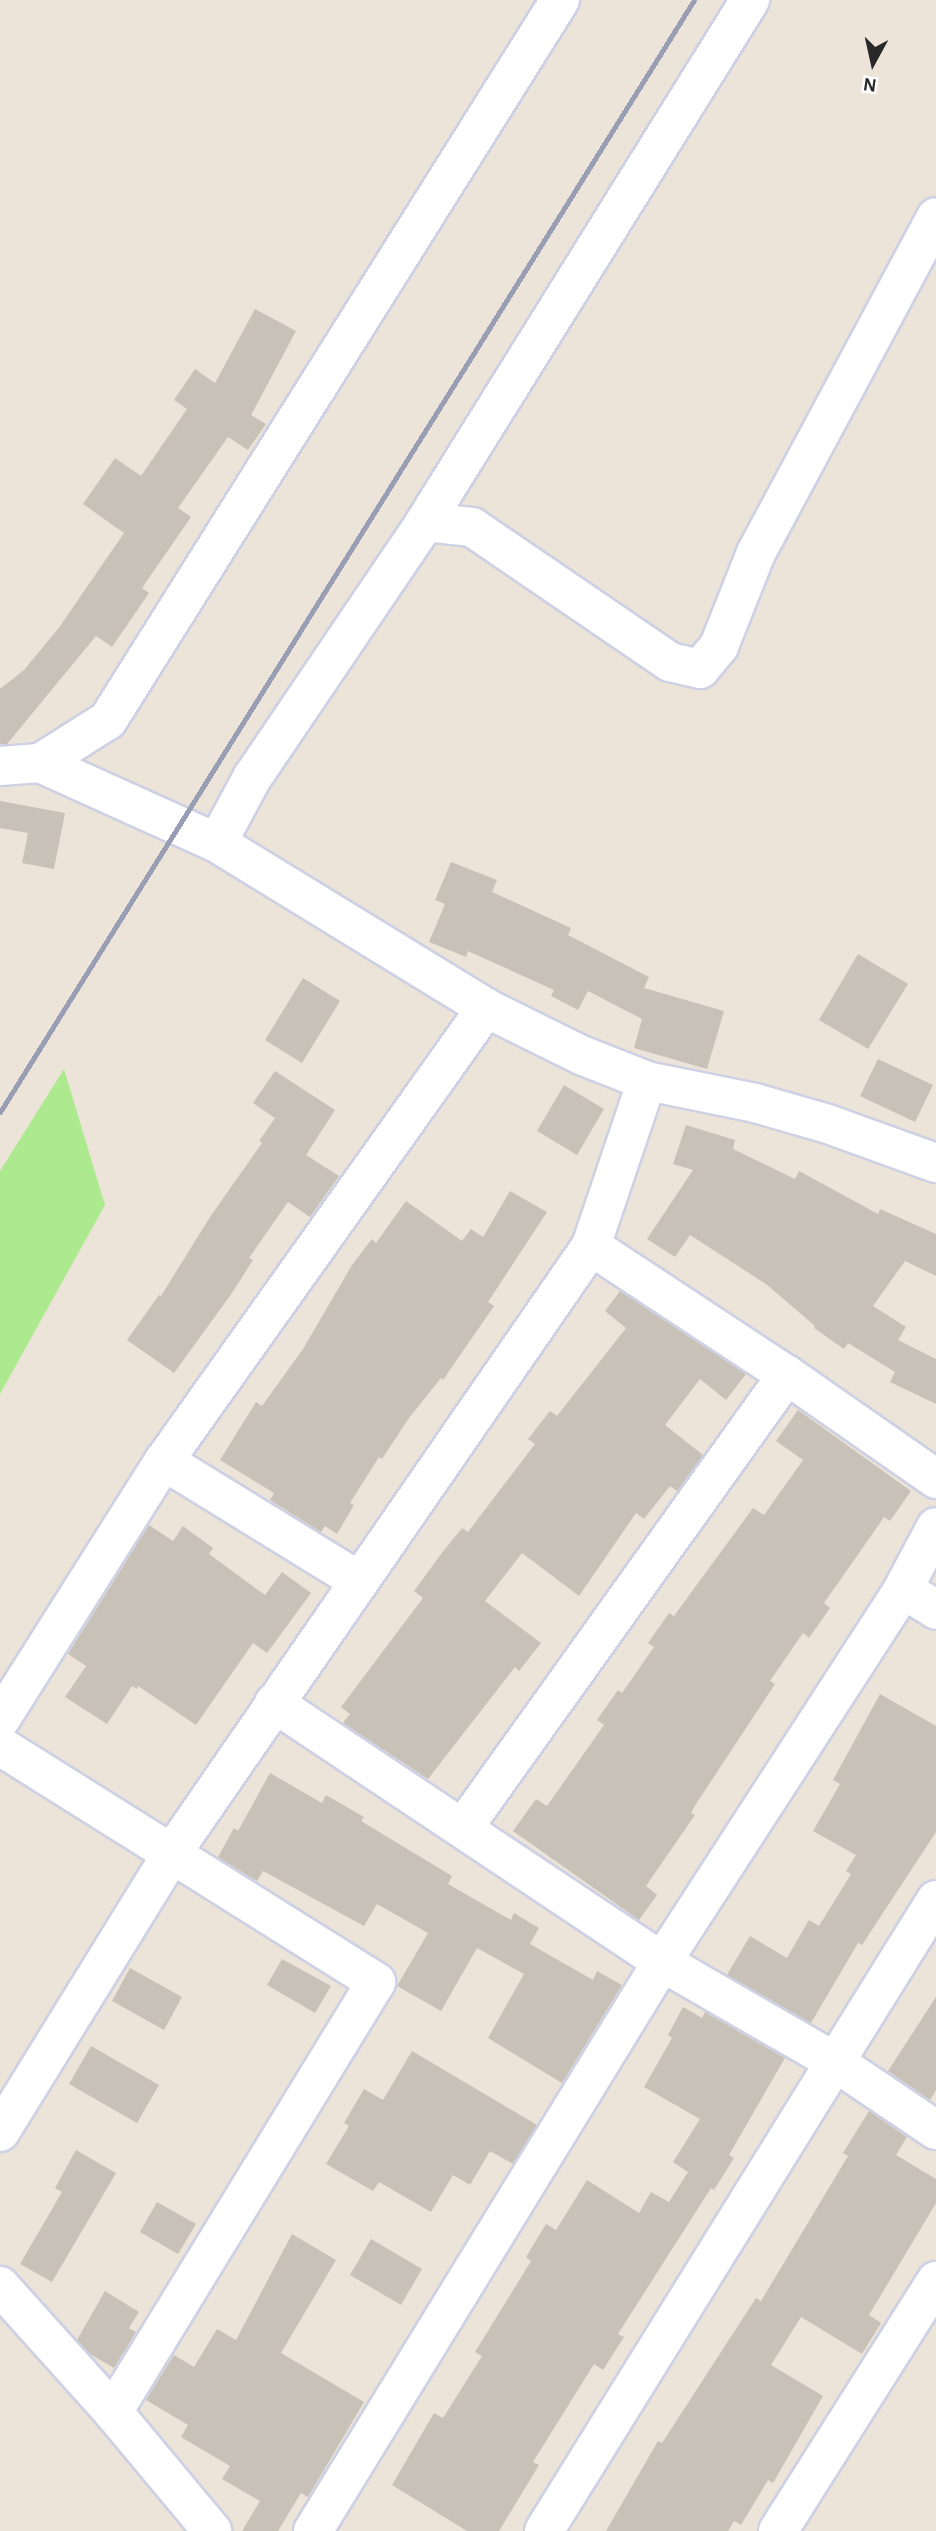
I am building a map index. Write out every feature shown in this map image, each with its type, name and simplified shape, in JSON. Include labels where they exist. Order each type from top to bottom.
[{"type":"street","points":[[0,766],[40,763],[108,720],[560,0]]},
{"type":"street","points":[[217,842],[252,778],[425,522],[750,0]]},
{"type":"street","points":[[425,522],[472,527],[670,662],[699,669],[719,646],[756,553],[936,217]]},
{"type":"street","points":[[40,763],[217,842],[486,1008],[581,1055],[647,1081],[792,1113],[936,1163]]},
{"type":"street","points":[[0,1720],[164,1461],[486,1008]]},
{"type":"street","points":[[0,2132],[172,1853],[591,1246],[647,1081]]},
{"type":"street","points":[[591,1246],[787,1375],[936,1479]]},
{"type":"street","points":[[463,1828],[787,1375]]},
{"type":"street","points":[[164,1461],[359,1581]]},
{"type":"street","points":[[313,2531],[662,1962],[904,1589],[936,1527]]},
{"type":"street","points":[[904,1589],[936,1610]]},
{"type":"street","points":[[274,1703],[662,1962],[835,2062],[936,2130]]},
{"type":"street","points":[[0,1746],[376,1982],[113,2413]]},
{"type":"street","points":[[544,2531],[936,1900]]},
{"type":"street","points":[[778,2531],[936,2281]]},
{"type":"street","points":[[0,2287],[113,2413],[212,2531]]},
{"type":"green space","points":[[64,1069],[105,1205],[0,1394],[0,1171]]},
{"type":"building","points":[[255,309],[296,331],[251,415],[266,424],[248,450],[228,437],[178,508],[191,517],[142,588],[149,593],[112,647],[96,636],[7,744],[0,744],[0,689],[24,670],[58,629],[124,533],[83,504],[115,458],[141,476],[187,409],[174,400],[195,369],[215,383]]},
{"type":"building","points":[[0,801],[65,813],[54,869],[22,863],[28,833],[0,828]]},
{"type":"building","points":[[451,862],[497,880],[492,892],[571,928],[568,935],[649,977],[644,988],[724,1011],[707,1069],[634,1048],[642,1019],[588,991],[578,1010],[551,996],[554,990],[468,951],[466,957],[429,942],[445,904],[435,900]]},
{"type":"building","points":[[858,954],[908,984],[868,1049],[819,1020]]},
{"type":"building","points":[[303,978],[340,1001],[302,1063],[265,1040]]},
{"type":"building","points":[[878,1059],[933,1085],[915,1122],[860,1096]]},
{"type":"building","points":[[275,1071],[335,1110],[306,1155],[339,1176],[310,1217],[288,1202],[249,1258],[253,1260],[232,1293],[174,1373],[127,1340],[159,1295],[161,1296],[210,1217],[262,1143],[259,1141],[275,1118],[253,1103]]},
{"type":"building","points":[[564,1085],[604,1109],[577,1155],[537,1131]]},
{"type":"building","points":[[686,1125],[735,1140],[733,1149],[795,1179],[799,1171],[878,1214],[880,1209],[936,1234],[936,1276],[905,1261],[873,1306],[906,1327],[898,1340],[936,1359],[936,1404],[890,1382],[895,1372],[848,1343],[844,1349],[814,1328],[815,1326],[766,1284],[690,1235],[675,1257],[647,1239],[693,1170],[673,1164]]},
{"type":"building","points":[[510,1191],[547,1212],[488,1302],[494,1306],[443,1380],[441,1378],[409,1418],[382,1459],[379,1457],[350,1503],[354,1505],[337,1534],[325,1526],[321,1532],[270,1500],[274,1493],[220,1460],[256,1402],[262,1406],[303,1349],[352,1265],[372,1239],[376,1243],[406,1201],[462,1241],[471,1229],[483,1237]]},
{"type":"building","points":[[620,1291],[746,1374],[726,1400],[700,1379],[665,1425],[703,1455],[677,1491],[670,1486],[644,1519],[636,1513],[579,1596],[522,1553],[485,1601],[541,1643],[519,1671],[515,1667],[428,1779],[343,1723],[350,1714],[341,1707],[423,1598],[414,1591],[441,1554],[462,1528],[468,1532],[535,1444],[528,1439],[550,1411],[557,1416],[626,1328],[605,1311]]},
{"type":"building","points":[[798,1410],[911,1491],[890,1521],[884,1517],[824,1603],[830,1608],[809,1638],[803,1633],[770,1681],[775,1684],[696,1804],[691,1813],[695,1815],[646,1886],[657,1895],[639,1920],[513,1831],[536,1799],[547,1806],[604,1725],[597,1720],[618,1690],[622,1693],[654,1647],[648,1643],[669,1613],[674,1616],[753,1508],[764,1515],[803,1460],[776,1441]]},
{"type":"building","points":[[149,1525],[173,1541],[183,1526],[213,1548],[209,1554],[265,1595],[282,1572],[311,1593],[267,1653],[253,1643],[196,1725],[138,1686],[137,1689],[132,1686],[107,1724],[65,1697],[86,1666],[68,1654]]},
{"type":"building","points":[[880,1694],[936,1726],[936,1832],[862,1945],[858,1943],[811,2023],[727,1975],[750,1936],[787,1958],[809,1920],[819,1926],[851,1874],[846,1871],[856,1855],[813,1831],[840,1784],[833,1780]]},
{"type":"building","points":[[270,1773],[322,1803],[326,1795],[364,1817],[361,1821],[452,1876],[448,1884],[511,1920],[514,1913],[539,1928],[530,1944],[593,1980],[597,1971],[622,1985],[562,2083],[488,2038],[524,1974],[477,1948],[441,2011],[397,1986],[428,1933],[377,1904],[364,1926],[263,1871],[257,1881],[218,1857],[234,1828],[238,1831]]},
{"type":"building","points":[[282,1959],[331,1986],[315,2013],[267,1985]]},
{"type":"building","points":[[130,1968],[182,1997],[164,2030],[112,2001]]},
{"type":"building","points":[[936,1997],[936,2090],[930,2100],[888,2071]]},
{"type":"building","points":[[683,2007],[702,2018],[705,2012],[785,2058],[729,2155],[734,2158],[714,2190],[711,2188],[618,2334],[624,2337],[603,2370],[594,2364],[533,2462],[539,2465],[499,2531],[467,2531],[392,2485],[434,2413],[443,2418],[482,2356],[475,2352],[531,2261],[526,2257],[546,2224],[556,2230],[587,2180],[639,2213],[651,2192],[669,2202],[688,2172],[673,2162],[700,2119],[644,2087],[672,2038],[668,2035]]},
{"type":"building","points":[[91,2046],[159,2085],[137,2123],[69,2084]]},
{"type":"building","points":[[412,2051],[537,2125],[513,2164],[490,2151],[470,2185],[453,2175],[431,2212],[379,2182],[373,2191],[326,2164],[349,2126],[344,2123],[364,2089],[383,2100]]},
{"type":"building","points":[[869,2111],[907,2137],[896,2155],[936,2179],[936,2203],[869,2315],[881,2323],[862,2354],[801,2317],[771,2365],[823,2396],[773,2483],[768,2480],[741,2525],[734,2521],[728,2531],[606,2531],[658,2441],[662,2443],[756,2298],[761,2301],[848,2156],[843,2153]]},
{"type":"building","points":[[76,2150],[116,2173],[52,2282],[20,2264],[62,2192],[55,2188]]},
{"type":"building","points":[[157,2202],[196,2224],[178,2254],[140,2232]]},
{"type":"building","points":[[292,2234],[336,2260],[281,2353],[364,2402],[308,2497],[301,2493],[278,2531],[242,2531],[260,2501],[222,2479],[230,2466],[181,2437],[188,2425],[146,2400],[174,2355],[194,2367],[217,2329],[236,2340]]},
{"type":"building","points":[[371,2239],[422,2269],[401,2305],[350,2275]]},
{"type":"building","points":[[105,2291],[139,2312],[129,2328],[136,2332],[114,2368],[90,2354],[77,2340]]},
{"type":"railway","points":[[0,1112],[694,0]]}]
